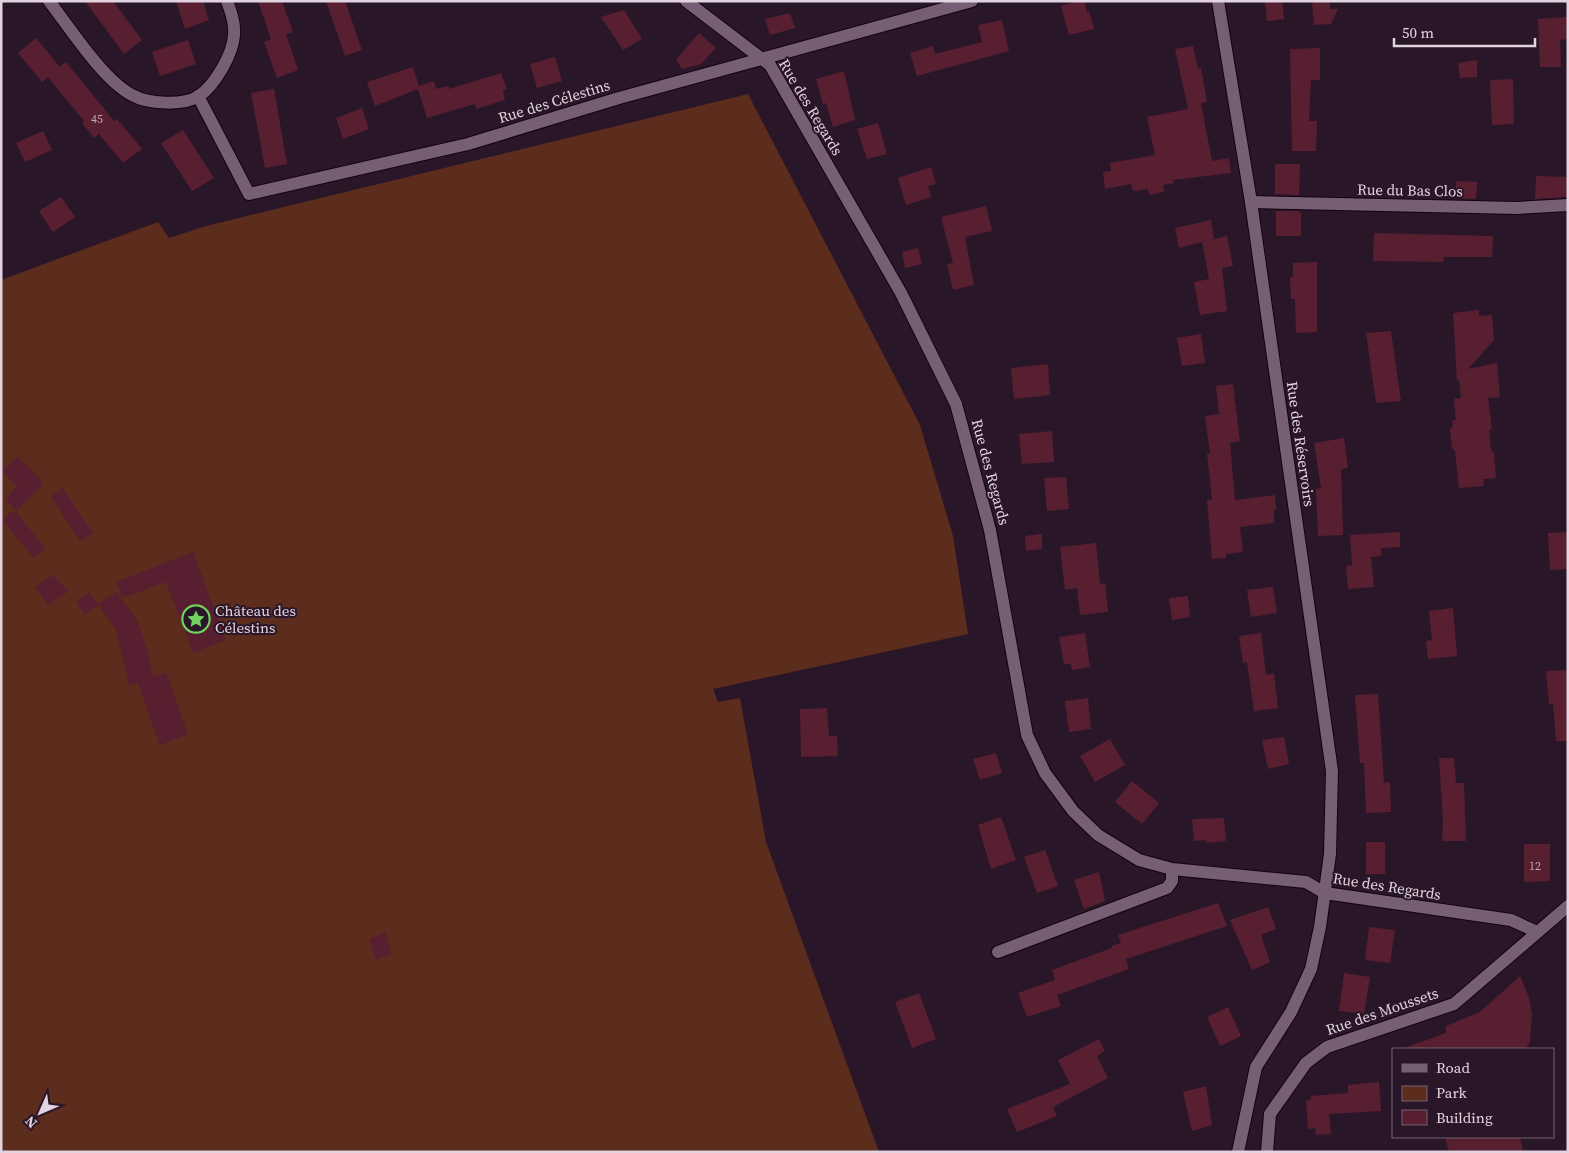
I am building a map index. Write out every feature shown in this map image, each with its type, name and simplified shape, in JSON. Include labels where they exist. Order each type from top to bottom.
[{"type":"street","points":[[49,1],[110,79],[132,96],[156,103],[176,102],[198,96],[218,75],[229,56],[234,36],[233,19],[227,1]]},
{"type":"street","name":"Rue des Regards","points":[[686,1],[770,65],[901,293],[956,404],[990,530],[1027,735],[1046,773],[1073,812],[1098,834],[1139,860],[1172,869],[1306,882],[1325,894],[1511,920],[1537,932]]},
{"type":"street","name":"Rue des Célestins","points":[[198,96],[249,194],[468,144],[619,98],[972,1]]},
{"type":"street","name":"Rue des Réservoirs","points":[[1218,1],[1251,202],[1332,772],[1330,854],[1320,927],[1311,969],[1292,1012],[1256,1067],[1238,1152]]},
{"type":"street","name":"Rue du Bas Clos","points":[[1251,202],[1517,208],[1568,205]]},
{"type":"street","points":[[998,952],[1167,888],[1172,880],[1172,869]]},
{"type":"street","name":"Rue des Moussets","points":[[1267,1152],[1270,1114],[1306,1063],[1326,1047],[1454,1004],[1568,906]]},
{"type":"green space","name":"Château des Célestins","points":[[748,94],[920,425],[953,536],[968,634],[713,689],[718,702],[740,698],[766,842],[879,1152],[1,1152],[1,280],[158,222],[169,238],[206,226]]},
{"type":"building","points":[[85,1],[113,1],[142,40],[124,54]]},
{"type":"building","points":[[176,1],[203,1],[209,20],[185,29]]},
{"type":"building","points":[[258,1],[282,1],[293,32],[286,34],[298,70],[277,78],[264,42],[271,39]]},
{"type":"building","points":[[326,1],[345,1],[362,50],[345,56]]},
{"type":"building","points":[[1084,1],[1094,29],[1069,35],[1061,6]]},
{"type":"building","points":[[1265,1],[1282,1],[1284,19],[1267,21]]},
{"type":"building","points":[[1312,1],[1330,1],[1330,9],[1338,9],[1331,24],[1314,25]]},
{"type":"building","points":[[624,10],[642,39],[623,50],[601,17]]},
{"type":"building","points":[[790,13],[795,28],[770,35],[765,19]]},
{"type":"building","points":[[1567,17],[1567,39],[1560,40],[1561,67],[1540,67],[1538,19]]},
{"type":"building","points":[[1002,20],[1009,51],[917,76],[910,53],[933,46],[935,54],[982,42],[978,25]]},
{"type":"building","points":[[699,33],[716,48],[701,64],[682,69],[676,60]]},
{"type":"building","points":[[36,38],[60,67],[66,62],[114,121],[117,119],[142,149],[123,163],[99,134],[94,138],[82,123],[84,121],[48,77],[42,82],[18,53]]},
{"type":"building","points":[[188,40],[196,64],[160,76],[152,52]]},
{"type":"building","points":[[1193,46],[1198,69],[1201,68],[1207,102],[1201,103],[1212,161],[1229,158],[1231,173],[1173,180],[1174,183],[1163,185],[1164,192],[1149,195],[1148,189],[1133,191],[1131,184],[1105,189],[1103,172],[1111,171],[1110,163],[1155,155],[1147,117],[1188,109],[1175,49]]},
{"type":"building","points":[[1320,48],[1320,80],[1311,80],[1309,121],[1317,121],[1316,151],[1292,151],[1290,49]]},
{"type":"building","points":[[555,57],[562,81],[537,88],[530,64]]},
{"type":"building","points":[[1477,60],[1477,77],[1460,78],[1458,63]]},
{"type":"building","points":[[413,67],[419,86],[434,81],[436,89],[448,86],[449,89],[501,73],[507,89],[503,90],[505,100],[476,109],[475,104],[427,118],[418,89],[375,106],[367,82]]},
{"type":"building","points":[[844,71],[855,120],[833,127],[826,103],[823,104],[816,79]]},
{"type":"building","points":[[1513,79],[1514,124],[1492,125],[1490,80]]},
{"type":"building","points":[[274,89],[287,164],[265,168],[251,93]]},
{"type":"building","points":[[362,108],[369,129],[343,139],[336,118]]},
{"type":"building","points":[[878,123],[887,154],[867,159],[857,129]]},
{"type":"building","points":[[183,130],[214,178],[192,191],[161,143]]},
{"type":"building","points":[[43,131],[52,150],[25,162],[16,143]]},
{"type":"building","points":[[1275,164],[1300,164],[1299,195],[1275,194]]},
{"type":"building","points":[[931,167],[936,184],[928,186],[931,197],[906,205],[898,178]]},
{"type":"building","points":[[1536,176],[1568,177],[1568,197],[1535,199]]},
{"type":"building","points":[[1456,181],[1477,182],[1476,199],[1456,198]]},
{"type":"building","points":[[61,197],[75,217],[53,232],[39,211]]},
{"type":"building","points":[[986,206],[992,231],[965,237],[974,285],[953,290],[947,264],[953,263],[941,217]]},
{"type":"building","points":[[1276,211],[1298,211],[1301,213],[1301,236],[1276,236]]},
{"type":"building","points":[[1211,220],[1214,239],[1179,248],[1175,228]]},
{"type":"building","points":[[1374,233],[1493,236],[1492,257],[1444,257],[1443,262],[1373,261]]},
{"type":"building","points":[[1227,236],[1233,266],[1222,268],[1227,311],[1200,315],[1194,282],[1209,279],[1202,242]]},
{"type":"building","points":[[918,248],[922,264],[905,268],[902,252]]},
{"type":"building","points":[[1317,262],[1317,332],[1296,333],[1295,299],[1291,299],[1290,277],[1293,277],[1293,263]]},
{"type":"building","points":[[1479,310],[1479,316],[1492,315],[1494,340],[1468,369],[1497,363],[1500,397],[1488,398],[1492,429],[1489,430],[1491,450],[1494,453],[1496,478],[1483,479],[1484,486],[1459,488],[1455,451],[1452,448],[1450,429],[1453,426],[1452,421],[1456,420],[1454,399],[1461,398],[1459,379],[1457,382],[1453,313]]},
{"type":"building","points":[[1391,331],[1401,401],[1376,403],[1366,333]]},
{"type":"building","points":[[1201,334],[1205,363],[1182,366],[1177,338]]},
{"type":"building","points":[[1048,364],[1050,395],[1014,399],[1011,368]]},
{"type":"building","points":[[1233,384],[1240,441],[1230,443],[1235,500],[1275,495],[1276,510],[1274,510],[1274,523],[1240,527],[1243,552],[1226,554],[1226,558],[1212,559],[1207,500],[1212,499],[1207,454],[1210,454],[1205,416],[1219,414],[1216,386]]},
{"type":"building","points":[[1052,431],[1054,462],[1022,464],[1019,434]]},
{"type":"building","points":[[1344,438],[1348,468],[1341,469],[1343,535],[1318,536],[1316,489],[1321,488],[1314,443]]},
{"type":"building","points":[[17,456],[44,483],[16,511],[6,498],[17,486],[2,471]]},
{"type":"building","points":[[1066,477],[1069,509],[1047,511],[1044,478]]},
{"type":"building","points":[[63,488],[93,533],[80,541],[51,496]]},
{"type":"building","points":[[12,511],[14,513],[16,511],[45,549],[34,558],[2,520]]},
{"type":"building","points":[[1400,532],[1400,547],[1381,548],[1381,556],[1371,557],[1374,587],[1348,589],[1346,566],[1352,565],[1350,535]]},
{"type":"building","points":[[1568,532],[1568,569],[1550,570],[1548,533]]},
{"type":"building","points":[[1042,534],[1042,549],[1026,551],[1025,536]]},
{"type":"building","points":[[1096,543],[1100,584],[1105,583],[1108,612],[1080,615],[1077,588],[1065,590],[1060,547]]},
{"type":"building","points":[[193,552],[226,640],[193,653],[166,582],[122,598],[116,582]]},
{"type":"building","points":[[52,575],[69,591],[48,605],[35,588]]},
{"type":"building","points":[[1273,587],[1277,613],[1251,617],[1247,590]]},
{"type":"building","points":[[89,592],[98,604],[116,592],[137,620],[148,651],[153,677],[166,672],[188,734],[160,745],[138,683],[129,686],[116,630],[99,605],[85,615],[76,602]]},
{"type":"building","points":[[1188,596],[1190,617],[1172,620],[1169,598]]},
{"type":"building","points":[[1453,608],[1457,656],[1428,659],[1426,641],[1432,640],[1429,611]]},
{"type":"building","points":[[1085,633],[1090,667],[1072,670],[1071,664],[1064,664],[1059,637]]},
{"type":"building","points":[[1261,633],[1266,675],[1274,673],[1278,708],[1254,711],[1247,662],[1243,663],[1239,636]]},
{"type":"building","points":[[1568,670],[1568,741],[1556,741],[1553,704],[1549,704],[1546,671]]},
{"type":"building","points":[[1378,694],[1384,783],[1390,782],[1391,812],[1366,813],[1364,763],[1360,763],[1355,695]]},
{"type":"building","points":[[1088,698],[1091,729],[1069,732],[1065,701]]},
{"type":"building","points":[[827,708],[829,736],[837,736],[838,756],[801,757],[800,709]]},
{"type":"building","points":[[1284,737],[1289,764],[1268,769],[1262,740]]},
{"type":"building","points":[[1110,739],[1125,765],[1095,782],[1080,756]]},
{"type":"building","points":[[996,753],[1002,773],[980,780],[973,759]]},
{"type":"building","points":[[1439,758],[1454,758],[1456,783],[1464,783],[1466,841],[1442,841],[1443,820]]},
{"type":"building","points":[[1132,781],[1159,803],[1142,824],[1115,802]]},
{"type":"building","points":[[1001,817],[1016,860],[991,869],[978,825]]},
{"type":"building","points":[[1224,818],[1226,841],[1206,843],[1206,840],[1194,841],[1192,819]]},
{"type":"building","points":[[1366,842],[1385,842],[1385,874],[1366,874]]},
{"type":"building","points":[[1524,844],[1550,844],[1550,881],[1524,882]]},
{"type":"building","points":[[1045,850],[1058,886],[1037,893],[1024,857]]},
{"type":"building","points":[[1099,872],[1105,901],[1084,909],[1074,880]]},
{"type":"building","points":[[1218,903],[1227,926],[1126,959],[1129,969],[1057,995],[1061,1006],[1027,1017],[1018,993],[1055,980],[1052,970],[1112,948],[1111,946],[1121,943],[1118,935]]},
{"type":"building","points":[[1268,907],[1276,929],[1261,935],[1270,962],[1252,970],[1230,920]]},
{"type":"building","points":[[1369,927],[1395,930],[1390,963],[1365,960]]},
{"type":"building","points":[[385,932],[392,954],[376,960],[369,939]]},
{"type":"building","points":[[1344,973],[1370,977],[1364,1014],[1339,1011]]},
{"type":"building","points":[[1520,976],[1529,998],[1532,1014],[1530,1041],[1526,1048],[1407,1047],[1446,1033],[1446,1026],[1480,1012]]},
{"type":"building","points":[[919,993],[936,1039],[912,1048],[895,1002]]},
{"type":"building","points":[[1228,1007],[1241,1036],[1220,1046],[1207,1017]]},
{"type":"building","points":[[1099,1039],[1105,1051],[1097,1056],[1108,1078],[1053,1107],[1057,1116],[1017,1132],[1007,1109],[1070,1084],[1058,1060]]},
{"type":"building","points":[[1379,1082],[1381,1111],[1329,1114],[1331,1134],[1316,1135],[1315,1128],[1308,1129],[1306,1100],[1311,1100],[1311,1096],[1348,1093],[1348,1085]]},
{"type":"building","points":[[1206,1086],[1212,1125],[1192,1131],[1183,1092]]},
{"type":"building","points":[[1445,1138],[1520,1138],[1523,1152],[1449,1152]]},
{"type":"place","name":"Château des Célestins","points":[[196,619]]}]
